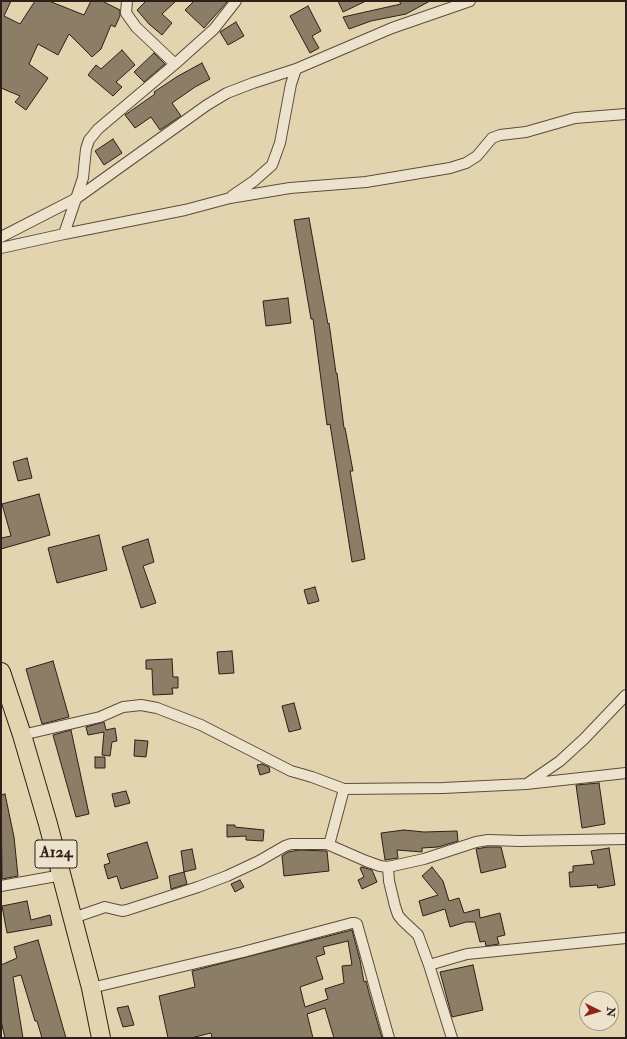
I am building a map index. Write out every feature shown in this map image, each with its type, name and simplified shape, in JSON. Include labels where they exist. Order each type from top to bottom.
[{"type":"highway","name":"A124","points":[[1,672],[22,735],[62,875],[91,988],[101,1038]]},
{"type":"street","points":[[127,1],[126,12],[136,27],[175,64]]},
{"type":"street","points":[[64,234],[83,178],[86,149],[89,140],[98,129],[214,30],[236,1]]},
{"type":"street","points":[[1,237],[77,198],[207,105],[227,93],[296,69],[392,28],[470,1]]},
{"type":"street","points":[[230,198],[254,181],[272,165],[280,143],[291,84],[296,69]]},
{"type":"street","points":[[1,248],[185,210],[230,198],[290,188],[366,182],[450,168],[466,163],[477,156],[492,138],[500,135],[526,132],[575,118],[626,114]]},
{"type":"street","points":[[526,784],[565,757],[590,734],[626,695]]},
{"type":"street","points":[[22,735],[100,717],[123,707],[141,705],[157,708],[201,725],[291,771],[344,789],[443,788],[526,784],[626,774]]},
{"type":"street","points":[[329,845],[344,789]]},
{"type":"street","points":[[73,918],[106,907],[122,911],[127,910],[198,887],[260,861],[290,844],[329,845],[366,861],[388,867],[424,859],[476,842],[488,840],[520,841],[626,839]]},
{"type":"street","points":[[388,867],[391,888],[398,914],[402,920],[418,935],[452,1038]]},
{"type":"street","points":[[1,886],[62,875]]},
{"type":"street","points":[[91,988],[243,952],[355,923],[357,924],[389,1038]]},
{"type":"street","points":[[429,965],[467,954],[626,938]]},
{"type":"building","points":[[1,1],[11,1],[4,16],[20,24],[35,1],[49,1],[84,15],[91,1],[102,1],[120,10],[120,16],[115,27],[111,25],[101,49],[92,57],[69,34],[58,55],[38,44],[29,64],[48,78],[26,110],[15,102],[20,96],[1,88]]},
{"type":"building","points":[[146,1],[176,1],[162,14],[172,23],[162,35],[149,24],[137,10]]},
{"type":"building","points":[[194,1],[228,1],[204,28],[185,10]]},
{"type":"building","points":[[338,1],[366,1],[343,12]]},
{"type":"building","points":[[399,1],[430,1],[406,14],[371,21],[349,29],[343,17],[401,4]]},
{"type":"building","points":[[308,6],[321,31],[312,36],[319,48],[310,53],[290,16]]},
{"type":"building","points":[[236,22],[244,36],[228,45],[220,32]]},
{"type":"building","points":[[122,50],[135,65],[116,82],[122,87],[113,96],[88,75],[96,65],[101,69]]},
{"type":"building","points":[[154,53],[165,64],[144,82],[134,72]]},
{"type":"building","points":[[202,63],[210,79],[195,87],[172,103],[181,116],[160,130],[151,117],[135,128],[125,115],[155,94],[154,92],[178,76]]},
{"type":"building","points":[[113,139],[122,153],[104,165],[95,151]]},
{"type":"building","points":[[309,218],[328,324],[329,323],[344,428],[353,471],[350,471],[365,559],[352,562],[330,424],[327,425],[313,319],[311,319],[294,220]]},
{"type":"building","points":[[288,298],[291,323],[266,326],[263,301]]},
{"type":"building","points":[[27,458],[32,478],[18,481],[13,462]]},
{"type":"building","points":[[39,494],[50,535],[1,549],[1,538],[11,536],[2,504]]},
{"type":"building","points":[[99,535],[107,570],[57,583],[48,548]]},
{"type":"building","points":[[148,539],[154,562],[143,566],[156,603],[141,608],[122,547]]},
{"type":"building","points":[[315,587],[319,601],[308,604],[304,590]]},
{"type":"building","points":[[232,651],[234,673],[219,674],[217,652]]},
{"type":"building","points":[[172,659],[173,677],[178,677],[178,688],[172,688],[173,694],[153,695],[152,669],[146,669],[146,660]]},
{"type":"building","points":[[53,661],[69,717],[42,724],[26,669]]},
{"type":"building","points":[[294,703],[301,729],[289,732],[282,706]]},
{"type":"building","points":[[104,722],[106,730],[115,728],[117,741],[112,742],[110,756],[102,755],[104,732],[88,735],[86,727]]},
{"type":"building","points":[[71,730],[89,814],[76,817],[53,735]]},
{"type":"building","points":[[135,740],[148,741],[146,757],[134,756]]},
{"type":"building","points":[[95,757],[105,757],[105,768],[95,768]]},
{"type":"building","points":[[262,764],[269,767],[270,772],[260,775],[257,765]]},
{"type":"building","points":[[599,783],[605,824],[582,828],[576,785]]},
{"type":"building","points":[[126,791],[130,803],[115,807],[112,794]]},
{"type":"building","points":[[5,794],[14,837],[18,876],[2,879],[1,795]]},
{"type":"building","points":[[227,825],[264,830],[263,841],[246,840],[246,836],[227,837]]},
{"type":"building","points":[[404,830],[424,832],[457,831],[458,841],[438,847],[422,848],[422,852],[397,850],[398,858],[385,860],[381,833]]},
{"type":"building","points":[[147,842],[158,878],[121,889],[117,876],[108,879],[104,865],[110,863],[107,854]]},
{"type":"building","points":[[501,847],[506,867],[481,873],[476,849]]},
{"type":"building","points":[[609,848],[615,885],[598,888],[597,885],[570,887],[569,872],[573,872],[573,866],[594,864],[591,851]]},
{"type":"building","points":[[192,849],[196,869],[184,872],[181,851]]},
{"type":"building","points":[[299,850],[327,851],[329,871],[284,876],[282,856],[288,852]]},
{"type":"building","points":[[362,867],[372,870],[377,882],[362,889],[358,880],[364,877],[360,868]]},
{"type":"building","points":[[432,867],[443,881],[449,901],[459,898],[464,913],[479,909],[480,918],[500,913],[505,935],[497,937],[499,944],[486,946],[485,941],[480,942],[475,922],[466,922],[450,927],[445,909],[423,916],[419,901],[438,895],[422,876]]},
{"type":"building","points":[[184,872],[187,884],[171,889],[169,876]]},
{"type":"building","points":[[240,880],[244,887],[235,892],[231,884]]},
{"type":"building","points":[[27,901],[31,920],[50,915],[52,925],[7,933],[2,906]]},
{"type":"building","points":[[352,930],[364,982],[366,981],[382,1038],[334,1038],[325,1008],[307,1014],[313,1038],[212,1038],[211,1033],[191,1038],[168,1038],[159,996],[195,987],[192,971]],"holes":[[[348,941],[352,965],[342,966],[344,983],[325,989],[328,999],[305,1007],[300,987],[323,979],[316,957],[325,954],[323,947]]]},
{"type":"building","points":[[38,940],[66,1038],[42,1038],[37,1021],[35,1021],[21,975],[13,977],[23,1038],[5,1038],[1,1021],[1,965],[17,958],[14,947]]},
{"type":"building","points":[[473,965],[483,1010],[452,1017],[440,972]]},
{"type":"building","points":[[128,1006],[134,1025],[123,1027],[117,1008]]}]
